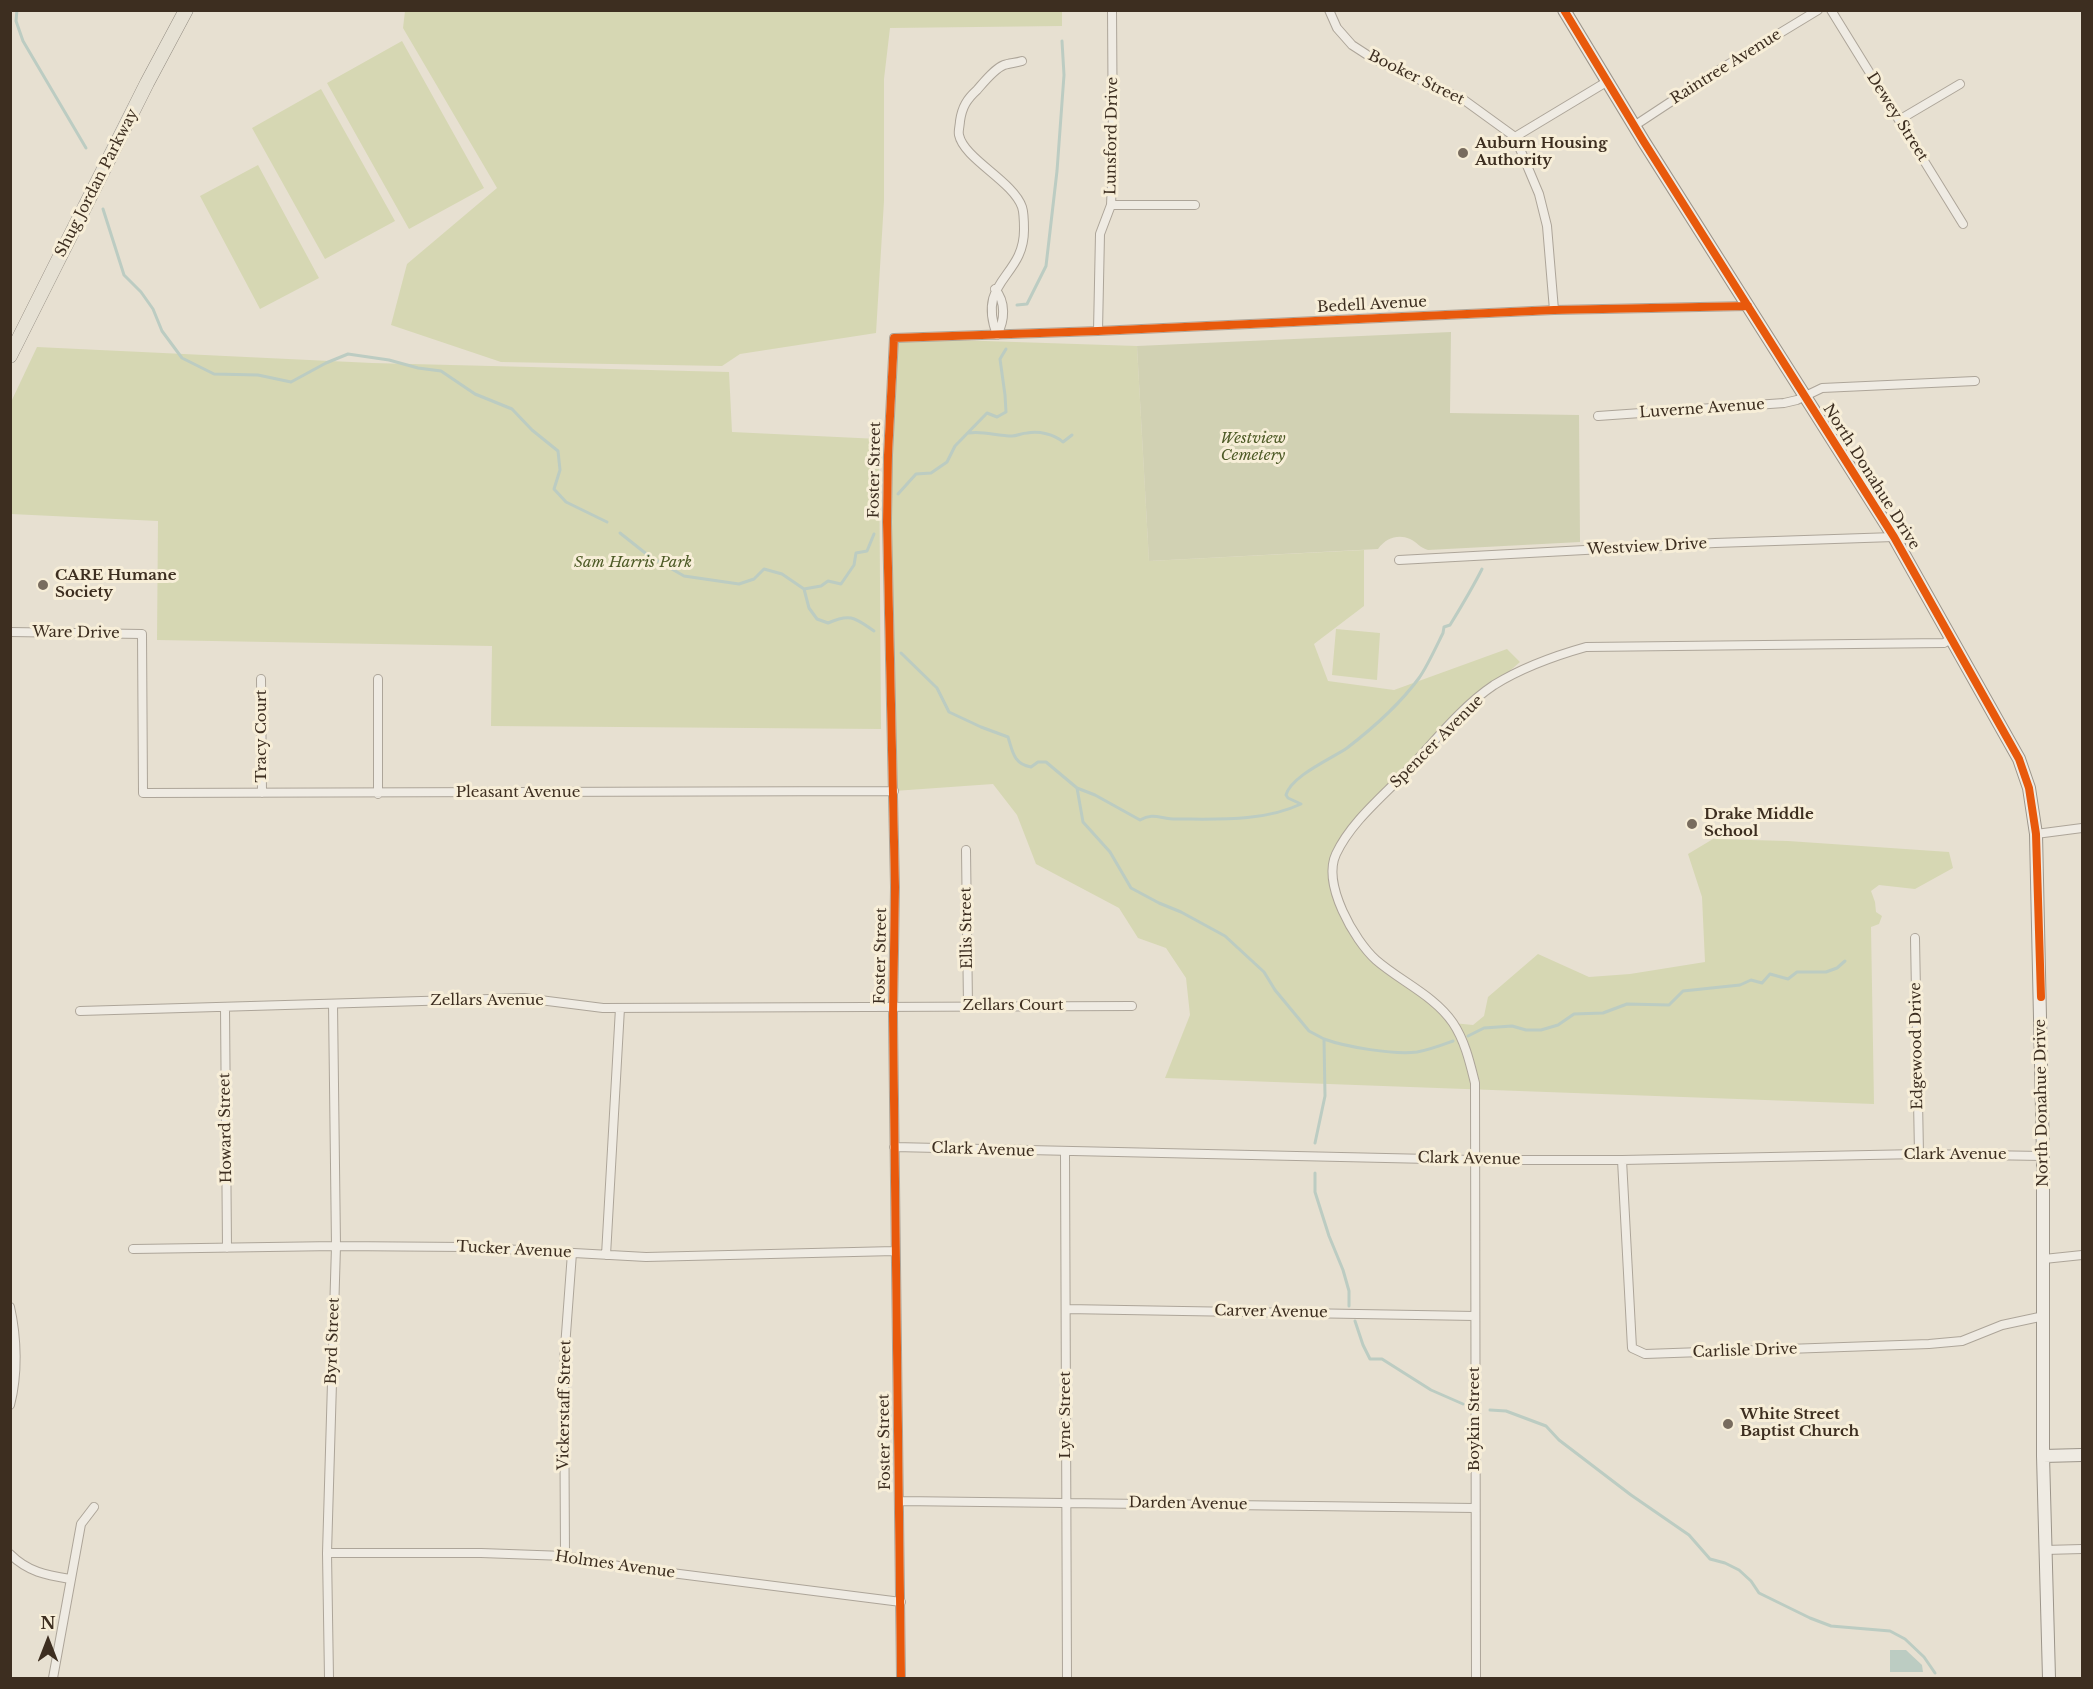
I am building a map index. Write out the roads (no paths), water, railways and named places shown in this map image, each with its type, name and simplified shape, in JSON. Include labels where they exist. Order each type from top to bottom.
[{"type":"main road","name":"Shug Jordan Parkway","points":[[10,357],[186,10]]},
{"type":"street","name":"Lunsford Drive","points":[[1098,331],[1100,234],[1111,205],[1113,160],[1112,10]]},
{"type":"street","name":"Booker Street","points":[[1329,10],[1337,28],[1352,45],[1371,57],[1464,100],[1515,137]]},
{"type":"street","name":"North Donahue Drive","points":[[1564,10],[1634,126],[1894,537],[2025,773],[2030,788],[2036,834],[2043,1156],[2043,1456],[2049,1678]]},
{"type":"street","name":"Raintree Avenue","points":[[1634,126],[1719,70],[1818,10]]},
{"type":"street","name":"Dewey Street","points":[[1831,10],[1963,224]]},
{"type":"street","points":[[997,334],[1003,322],[1001,296],[995,289],[1017,261],[1024,232],[1023,208],[1016,196],[967,149],[959,135],[964,102],[1002,66],[1022,62]]},
{"type":"street","points":[[1554,310],[1547,226],[1539,194],[1515,137],[1608,81]]},
{"type":"street","points":[[1899,120],[1960,84]]},
{"type":"street","points":[[1111,205],[1195,205]]},
{"type":"street","name":"Bedell Avenue","points":[[997,334],[1554,310],[1748,306]]},
{"type":"street","name":"Foster Street","points":[[901,1678],[894,1147],[894,791],[887,530],[894,338],[997,334]]},
{"type":"street","name":"Luverne Avenue","points":[[1598,416],[1784,403],[1822,388],[1975,381]]},
{"type":"street","name":"Westview Drive","points":[[1399,560],[1894,537]]},
{"type":"street","name":"Ware Drive","points":[[10,632],[142,634],[143,793]]},
{"type":"street","name":"Spencer Avenue","points":[[1475,1160],[1475,1083],[1467,1052],[1453,1023],[1430,999],[1401,980],[1374,958],[1354,930],[1338,901],[1332,878],[1335,856],[1353,828],[1467,708],[1493,686],[1553,656],[1586,646],[1944,643],[1951,639]]},
{"type":"street","name":"Tracy Court","points":[[261,679],[262,793]]},
{"type":"street","points":[[378,679],[378,794]]},
{"type":"street","name":"Pleasant Avenue","points":[[143,793],[894,791]]},
{"type":"street","points":[[2036,834],[2082,828]]},
{"type":"street","name":"Ellis Street","points":[[966,850],[968,1006]]},
{"type":"street","name":"Edgewood Drive","points":[[1915,938],[1919,1154]]},
{"type":"street","name":"Zellars Avenue","points":[[80,1011],[524,998],[603,1008],[894,1006]]},
{"type":"street","name":"Byrd Street","points":[[329,1678],[327,1552],[336,1246],[333,1004]]},
{"type":"street","name":"Zellars Court","points":[[894,1006],[1132,1006]]},
{"type":"street","name":"Howard Street","points":[[225,1008],[227,1248]]},
{"type":"street","points":[[606,1255],[620,1008]]},
{"type":"street","name":"Clark Avenue","points":[[894,1147],[1475,1160],[1622,1160],[1919,1154],[2043,1156]]},
{"type":"street","name":"Lyne Street","points":[[1065,1152],[1067,1678]]},
{"type":"street","name":"Boykin Street","points":[[1475,1160],[1476,1678]]},
{"type":"street","name":"Carlisle Drive","points":[[1622,1160],[1632,1348],[1645,1354],[1962,1341],[2002,1325],[2043,1316]]},
{"type":"street","name":"Tucker Avenue","points":[[133,1249],[466,1247],[645,1257],[895,1251]]},
{"type":"street","name":"Vickerstaff Street","points":[[565,1556],[564,1372],[572,1253]]},
{"type":"street","points":[[2044,1259],[2082,1255]]},
{"type":"street","points":[[10,1307],[15,1380],[10,1405]]},
{"type":"street","name":"Carver Avenue","points":[[1066,1308],[1475,1316]]},
{"type":"street","points":[[2043,1456],[2082,1455]]},
{"type":"street","name":"Darden Avenue","points":[[900,1501],[1475,1508]]},
{"type":"street","points":[[53,1678],[81,1524],[94,1507]]},
{"type":"street","points":[[2045,1550],[2082,1549]]},
{"type":"street","name":"Holmes Avenue","points":[[327,1552],[565,1556],[624,1567],[901,1602]]},
{"type":"street","points":[[10,1554],[20,1564],[37,1573],[70,1579]]},
{"type":"waterway","points":[[17,10],[16,21],[23,41],[86,148]]},
{"type":"waterway","points":[[1017,305],[1027,304],[1046,266],[1057,171],[1064,75],[1062,41]]},
{"type":"waterway","points":[[103,209],[124,275],[141,292],[153,309],[162,331],[182,358],[214,374],[258,375],[291,382],[348,354],[441,371],[475,394],[512,409],[532,430],[558,451],[560,470],[554,489],[566,502],[607,522]]},
{"type":"waterway","points":[[898,494],[916,474],[931,473],[947,462],[955,446],[987,413],[997,417],[1006,412],[1000,359],[1006,349]]},
{"type":"waterway","points":[[969,433],[1012,436],[1032,432],[1051,435],[1063,442],[1072,435]]},
{"type":"waterway","points":[[620,533],[649,556],[684,576],[739,584],[754,579],[764,569],[782,574],[804,589],[809,608],[817,619],[828,623],[842,618],[852,618],[874,631]]},
{"type":"waterway","points":[[804,589],[821,586],[828,581],[841,584],[854,565],[856,553],[867,551],[874,534]]},
{"type":"waterway","points":[[901,653],[937,688],[949,712],[1008,737],[1015,757],[1025,766],[1031,767],[1038,762],[1046,762],[1077,788],[1095,795],[1140,820],[1153,816],[1171,819],[1256,817],[1301,804],[1286,795],[1295,781],[1312,768],[1347,748],[1376,724],[1412,688],[1432,656],[1444,627],[1450,625],[1482,569]]},
{"type":"waterway","points":[[1077,788],[1083,822],[1110,852],[1131,888],[1225,936],[1264,972],[1275,990],[1309,1031],[1324,1039],[1325,1096],[1315,1143]]},
{"type":"waterway","points":[[1468,1036],[1484,1028],[1512,1026],[1526,1030],[1541,1030],[1558,1025],[1574,1014],[1603,1013],[1627,1004],[1669,1005],[1683,991],[1740,985],[1751,980],[1762,983],[1770,974],[1788,979],[1797,972],[1826,972],[1837,968],[1845,961]]},
{"type":"waterway","points":[[1324,1039],[1370,1050],[1407,1053],[1426,1050],[1453,1041]]},
{"type":"waterway","points":[[1315,1173],[1315,1192],[1343,1270],[1349,1291],[1349,1306]]},
{"type":"waterway","points":[[1355,1321],[1370,1359],[1382,1359],[1431,1390],[1463,1404]]},
{"type":"waterway","points":[[1490,1410],[1506,1411],[1546,1426],[1559,1440],[1631,1495],[1689,1535],[1710,1559],[1739,1570],[1751,1581],[1759,1593],[1831,1626],[1890,1631],[1905,1639],[1924,1657],[1935,1673]]},
{"type":"place","name":"Auburn Housing Authority","points":[[1463,153]]},
{"type":"place","name":"CARE Humane Society","points":[[43,585]]},
{"type":"place","name":"Drake Middle School","points":[[1692,824]]},
{"type":"place","name":"White Street Baptist Church","points":[[1728,1424]]},
{"type":"park label","name":"Westview Cemetery","points":[[1253,448]]},
{"type":"park label","name":"Sam Harris Park","points":[[633,563]]}]
